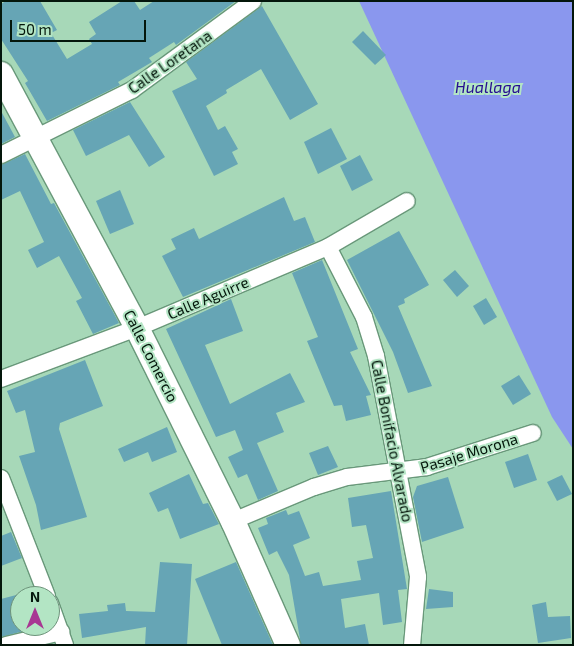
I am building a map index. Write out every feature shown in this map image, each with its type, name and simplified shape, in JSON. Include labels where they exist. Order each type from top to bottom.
[{"type":"street","name":"Calle Loretana","points":[[1,155],[132,90],[253,1]]},
{"type":"street","name":"Calle Comercio","points":[[1,74],[34,139],[137,328],[233,521],[288,645]]},
{"type":"street","name":"Calle Aguirre","points":[[1,379],[137,328],[328,247],[407,200]]},
{"type":"street","name":"Calle Bonifacio Alvarado","points":[[328,247],[364,318],[372,340],[418,577],[412,645]]},
{"type":"street","name":"Pasaje Morona","points":[[233,521],[314,487],[347,477],[427,468],[533,433]]},
{"type":"street","points":[[1,478],[43,586]]},
{"type":"street","points":[[6,645],[63,638]]},
{"type":"water","name":"Huallaga","points":[[359,1],[573,1],[573,449],[552,417]]},
{"type":"building","points":[[6,1],[40,1],[57,30],[51,33],[67,59],[92,44],[89,39],[96,34],[89,22],[122,1],[134,1],[140,10],[154,1],[236,1],[176,45],[174,42],[149,58],[152,62],[118,82],[120,85],[47,121],[25,83],[28,81],[1,39],[1,4]]},
{"type":"building","points":[[262,6],[318,104],[290,120],[261,69],[226,90],[227,93],[206,106],[218,130],[225,126],[238,149],[232,152],[238,164],[214,176],[172,91],[197,79],[186,62]]},
{"type":"building","points":[[363,31],[386,55],[375,65],[352,42]]},
{"type":"building","points":[[130,102],[165,157],[149,167],[129,135],[86,156],[73,130]]},
{"type":"building","points":[[1,111],[15,137],[1,144]]},
{"type":"building","points":[[331,128],[347,159],[318,174],[304,142]]},
{"type":"building","points":[[25,154],[51,204],[54,203],[119,323],[93,334],[76,301],[82,298],[59,256],[37,268],[28,250],[44,242],[20,191],[1,200],[1,165]]},
{"type":"building","points":[[360,155],[373,180],[352,191],[340,166]]},
{"type":"building","points":[[120,190],[134,224],[110,234],[96,201]]},
{"type":"building","points":[[284,197],[294,221],[305,217],[315,242],[183,297],[162,256],[176,249],[171,239],[194,228],[199,239]]},
{"type":"building","points":[[399,231],[429,285],[404,299],[405,303],[398,306],[432,386],[408,393],[393,352],[347,260]]},
{"type":"building","points":[[322,260],[358,349],[350,352],[371,395],[366,396],[371,415],[346,421],[342,405],[334,406],[307,341],[318,337],[292,273]]},
{"type":"building","points":[[455,270],[469,286],[457,297],[443,280]]},
{"type":"building","points":[[486,298],[497,317],[484,325],[473,306]]},
{"type":"building","points":[[231,299],[243,331],[205,345],[230,404],[290,373],[305,402],[276,413],[284,432],[257,443],[278,491],[258,500],[247,474],[238,478],[228,457],[243,450],[235,430],[216,437],[166,329]]},
{"type":"building","points":[[85,360],[103,406],[60,423],[59,429],[87,517],[41,530],[36,505],[19,456],[35,452],[25,410],[16,413],[7,391]]},
{"type":"building","points":[[519,375],[531,394],[513,405],[501,386]]},
{"type":"building","points":[[167,427],[177,452],[152,462],[148,452],[124,462],[118,449]]},
{"type":"building","points":[[328,446],[338,467],[318,475],[309,453]]},
{"type":"building","points":[[528,454],[537,480],[514,488],[505,462]]},
{"type":"building","points":[[189,474],[203,504],[208,503],[219,524],[180,539],[168,508],[158,512],[149,493]]},
{"type":"building","points":[[562,475],[572,494],[557,501],[547,482]]},
{"type":"building","points":[[448,477],[464,528],[422,542],[413,497],[417,486]]},
{"type":"building","points":[[391,491],[407,589],[398,590],[402,622],[383,625],[379,593],[341,599],[345,628],[365,624],[369,645],[301,645],[289,575],[277,551],[269,555],[258,528],[268,524],[266,518],[286,510],[288,515],[299,511],[310,538],[293,545],[305,576],[319,572],[323,586],[361,580],[357,561],[373,558],[366,525],[352,527],[348,498]]},
{"type":"building","points":[[11,532],[22,558],[1,566],[1,536]]},
{"type":"building","points":[[160,562],[192,564],[187,645],[145,645],[146,627],[82,638],[79,614],[108,611],[107,605],[125,603],[126,611],[155,612]]},
{"type":"building","points":[[236,562],[273,645],[222,645],[195,579]]},
{"type":"building","points":[[429,589],[453,592],[453,607],[426,609]]},
{"type":"building","points":[[10,597],[10,635],[1,637],[1,599]]},
{"type":"building","points":[[546,602],[548,617],[570,616],[571,638],[538,643],[532,605]]}]
